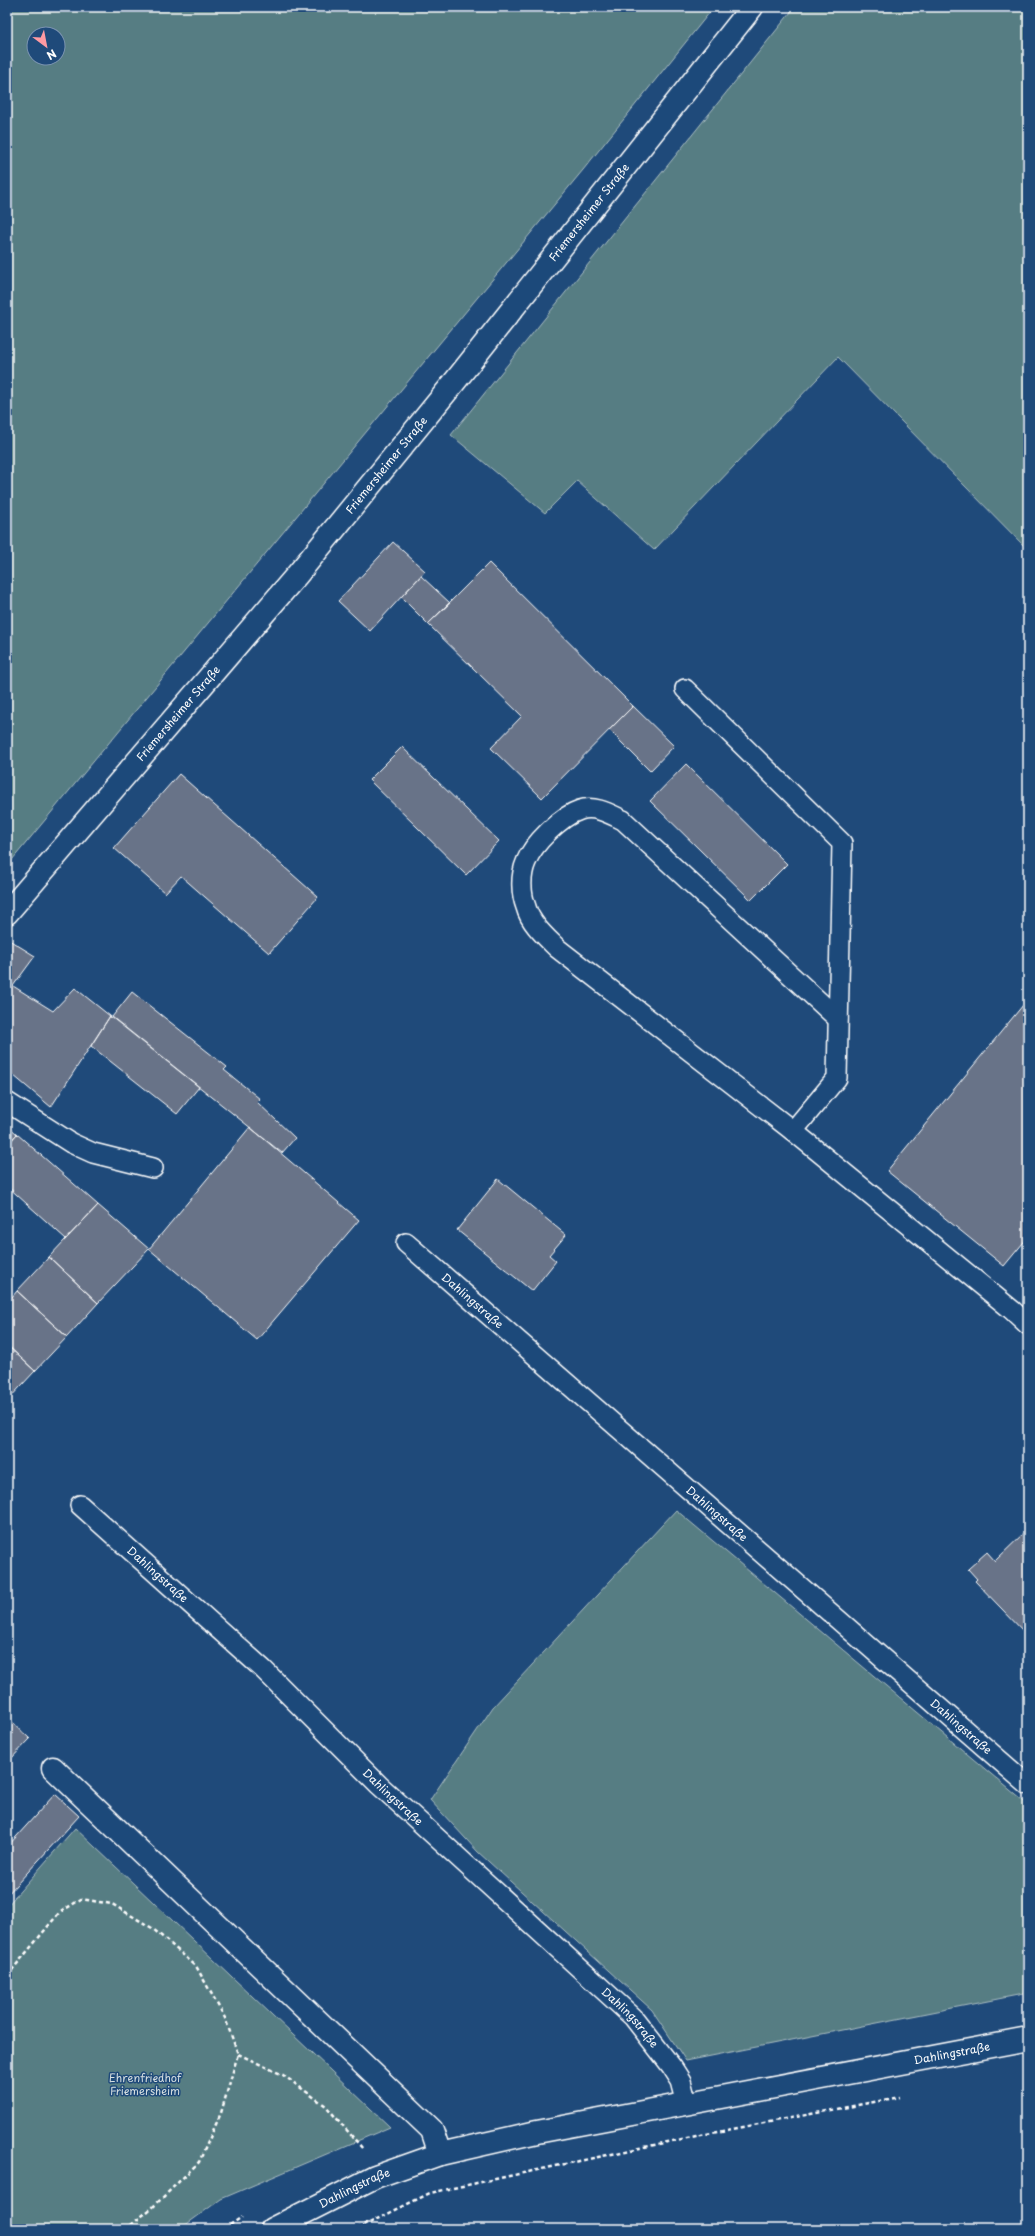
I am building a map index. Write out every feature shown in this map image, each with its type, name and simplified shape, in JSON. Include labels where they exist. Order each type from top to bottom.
[{"type":"street","name":"Friemersheimer Straße","points":[[7,913],[302,569],[460,374],[752,7]]},
{"type":"street","points":[[53,1768],[432,2130],[440,2154]]},
{"type":"street","name":"Dahlingstraße","points":[[272,2229],[375,2177],[440,2154],[537,2132],[1028,2039]]},
{"type":"lane","points":[[685,689],[842,843],[837,1078],[793,1131]]},
{"type":"lane","points":[[838,1019],[624,820],[599,809],[580,810],[562,821],[541,840],[526,862],[521,885],[526,909],[540,931],[557,948],[793,1131],[1012,1310],[1028,1325]]},
{"type":"lane","points":[[7,1102],[72,1143],[93,1153],[153,1168]]},
{"type":"lane","name":"Dahlingstraße","points":[[406,1242],[1028,1785]]},
{"type":"lane","name":"Dahlingstraße","points":[[80,1505],[263,1669],[379,1785],[633,2017],[681,2081],[687,2104]]},
{"type":"path","points":[[7,1976],[59,1913],[81,1899],[112,1904],[152,1928],[196,1966],[225,2018],[238,2054],[221,2113],[199,2162],[153,2207],[126,2229]]},
{"type":"path","points":[[238,2054],[283,2075],[326,2106],[367,2154],[375,2177]]},
{"type":"path","points":[[357,2229],[430,2193],[696,2136],[904,2096]]},
{"type":"green space","points":[[7,7],[714,7],[583,170],[7,866]]},
{"type":"green space","points":[[795,7],[1028,7],[1028,550],[838,357],[654,550],[577,481],[545,513],[451,435]]},
{"type":"green space","points":[[676,1510],[1028,1805],[1028,1993],[686,2061],[652,2010],[478,1852],[430,1800],[493,1707]]},
{"type":"green space","name":"Ehrenfriedhof Friemersheim","points":[[75,1828],[390,2127],[221,2199],[180,2229],[7,2229],[7,1906]]},
{"type":"building","points":[[393,542],[425,571],[370,631],[338,601]]},
{"type":"building","points":[[489,563],[633,706],[542,798],[491,748],[522,716],[428,624]]},
{"type":"building","points":[[421,576],[450,603],[428,624],[401,597]]},
{"type":"building","points":[[633,706],[674,746],[650,771],[609,730]]},
{"type":"building","points":[[402,747],[499,841],[466,875],[369,780]]},
{"type":"building","points":[[686,764],[787,864],[751,900],[650,801]]},
{"type":"building","points":[[179,774],[318,897],[269,953],[181,876],[165,893],[114,848]]},
{"type":"building","points":[[9,940],[35,956],[13,986],[53,1011],[75,988],[110,1016],[51,1107],[7,1070],[7,942]]},
{"type":"building","points":[[132,992],[227,1067],[224,1070],[260,1099],[257,1102],[295,1138],[282,1153],[112,1017]]},
{"type":"building","points":[[1028,999],[1028,1237],[1004,1266],[887,1171]]},
{"type":"building","points":[[110,1016],[199,1087],[177,1114],[91,1046]]},
{"type":"building","points":[[7,1125],[17,1134],[7,1145]]},
{"type":"building","points":[[250,1127],[359,1220],[257,1340],[149,1249]]},
{"type":"building","points":[[17,1134],[98,1205],[66,1239],[7,1186],[7,1145]]},
{"type":"building","points":[[498,1179],[566,1235],[549,1255],[556,1261],[532,1291],[457,1230]]},
{"type":"building","points":[[98,1205],[149,1249],[98,1303],[49,1257]]},
{"type":"building","points":[[49,1257],[98,1303],[67,1337],[17,1291]]},
{"type":"building","points":[[17,1291],[67,1337],[35,1371],[7,1345],[7,1303]]},
{"type":"building","points":[[7,1345],[35,1371],[7,1401]]},
{"type":"building","points":[[1028,1529],[1027,1635],[975,1581],[977,1579],[968,1569],[987,1552],[995,1561]]},
{"type":"building","points":[[7,1717],[30,1739],[7,1763]]},
{"type":"building","points":[[55,1794],[79,1816],[7,1895],[7,1847]]}]
